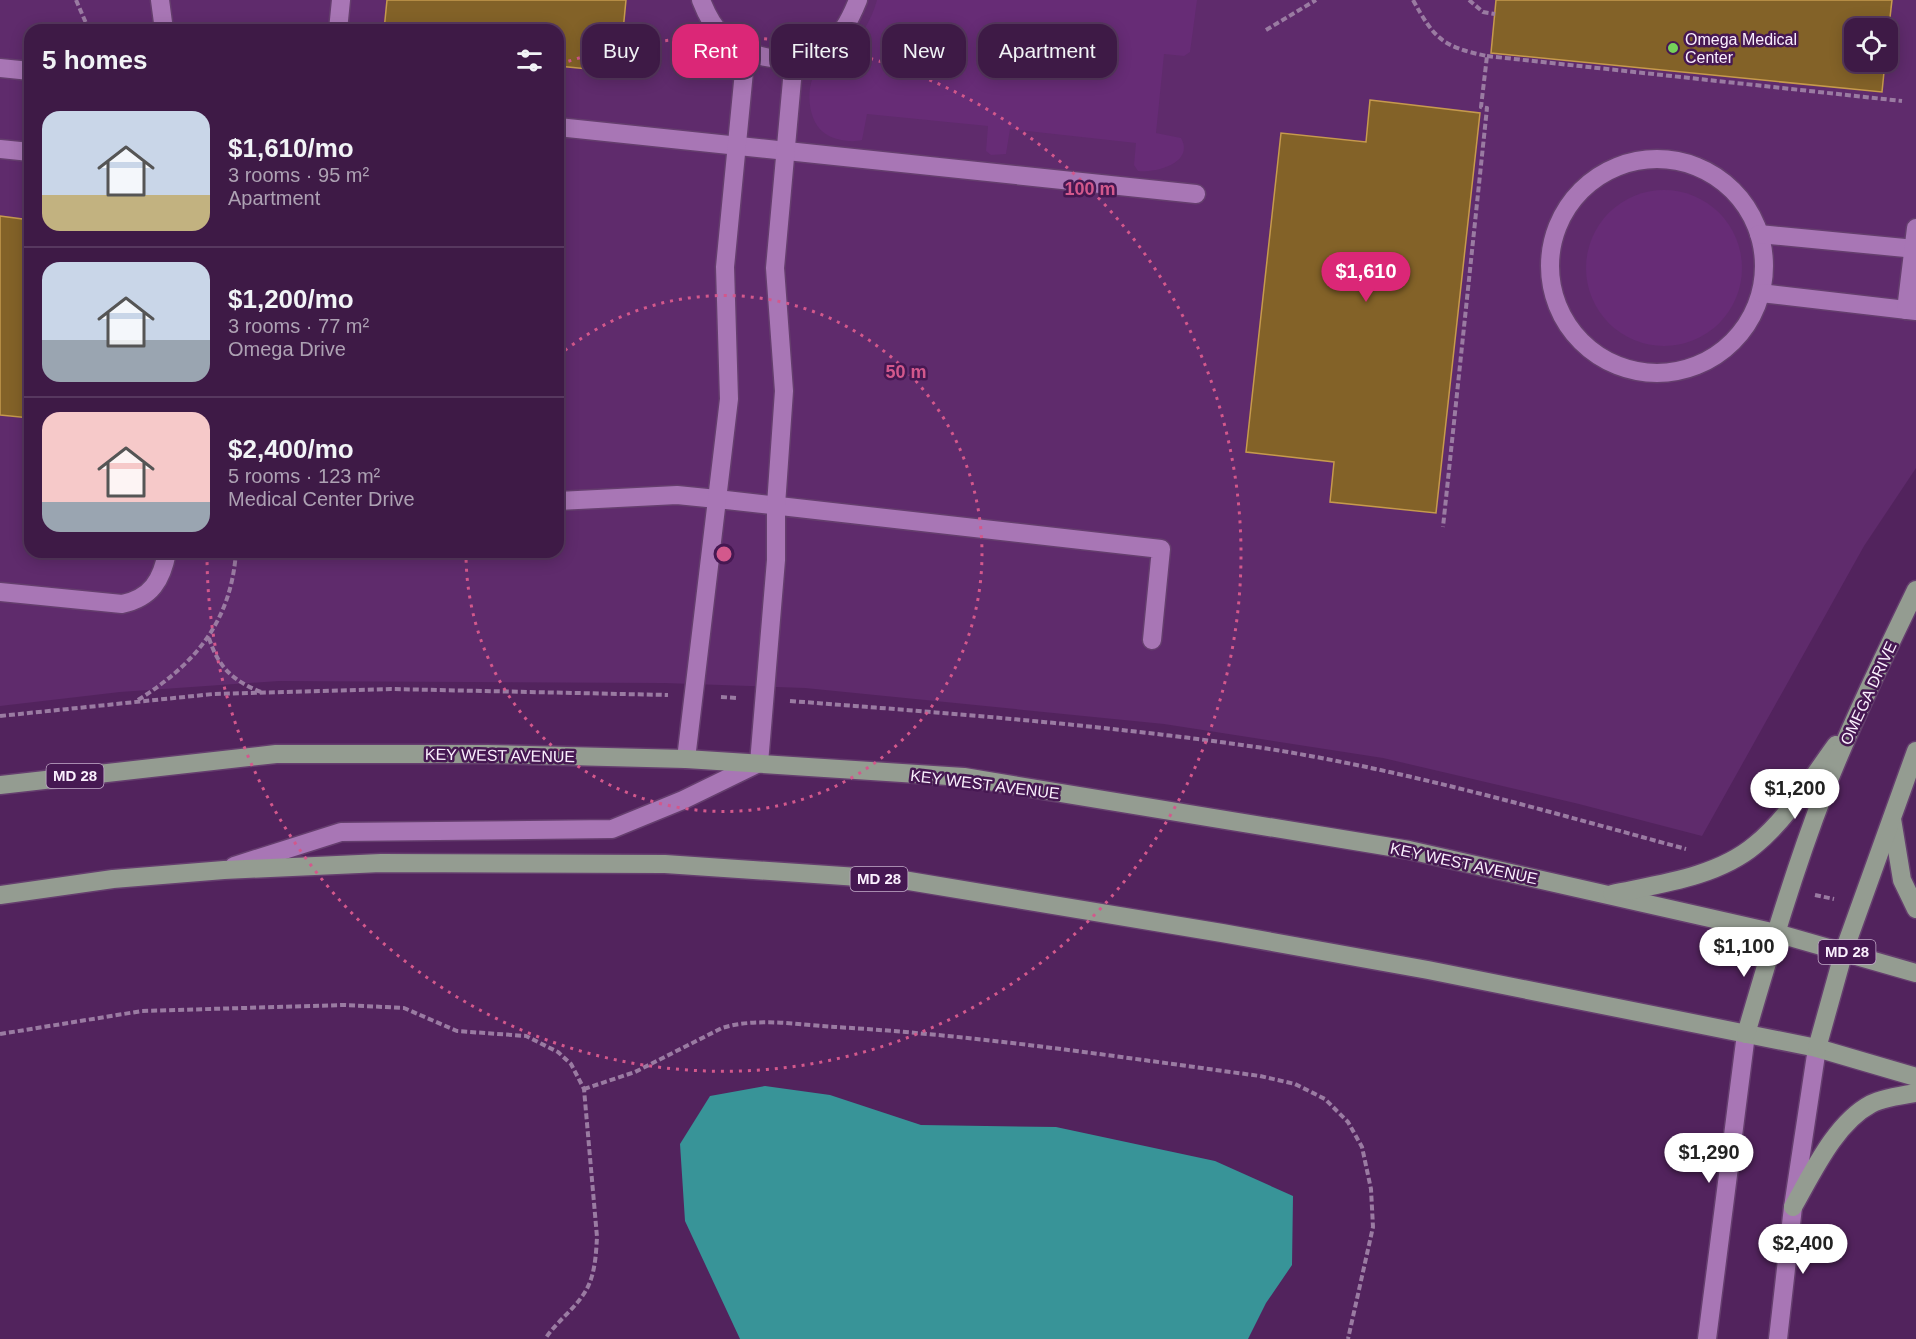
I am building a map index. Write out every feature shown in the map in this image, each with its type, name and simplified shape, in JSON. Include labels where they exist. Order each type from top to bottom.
[{"type":"main road","name":"OMEGA DRIVE","points":[[1746,1034],[1776,933],[1824,792],[1853,721],[1916,590]]},
{"type":"main road","points":[[1607,895],[1674,881],[1722,864],[1754,846],[1787,812],[1853,721]]},
{"type":"main road","points":[[1817,1048],[1844,951],[1916,751]]},
{"type":"main road","name":"KEY WEST AVENUE","points":[[0,785],[276,754],[487,754],[686,759],[964,777],[1409,850],[1776,933],[1844,951],[1916,974]]},
{"type":"main road","points":[[1892,814],[1902,880],[1916,909]]},
{"type":"main road","name":"MD 28","points":[[0,895],[113,879],[224,870],[381,863],[666,864],[903,880],[1417,968],[1817,1048],[1916,1077]]},
{"type":"main road","points":[[1793,1207],[1826,1147],[1850,1121],[1871,1104],[1916,1093]]},
{"type":"street","points":[[160,0],[163,24]]},
{"type":"street","points":[[339,24],[341,0]]},
{"type":"street","points":[[701,0],[712,24]]},
{"type":"street","points":[[848,24],[858,0]]},
{"type":"street","points":[[0,68],[24,70]]},
{"type":"street","points":[[686,759],[729,399],[725,267],[743,78]]},
{"type":"street","points":[[224,870],[341,832],[612,829],[683,800],[759,763],[776,560],[776,505],[784,391],[775,268],[792,78]]},
{"type":"street","points":[[564,128],[1196,194]]},
{"type":"street","points":[[0,149],[24,151]]},
{"type":"street","points":[[1672,159],[1708,171],[1736,193],[1755,222],[1759,234],[1765,256],[1761,293],[1747,325],[1725,349],[1696,366],[1658,373],[1620,367],[1588,348],[1571,331],[1555,300],[1549,267],[1555,230],[1576,195],[1604,172],[1639,160],[1672,159]]},
{"type":"street","points":[[1761,293],[1911,310],[1916,228]]},
{"type":"street","points":[[1759,234],[1915,249]]},
{"type":"street","points":[[564,501],[678,495],[1161,549],[1152,640]]},
{"type":"street","points":[[0,592],[122,604],[137,601],[149,594],[159,580],[165,558]]},
{"type":"street","points":[[1707,1339],[1746,1034]]},
{"type":"street","points":[[1778,1339],[1793,1207],[1817,1048]]},
{"type":"path","points":[[76,0],[86,24]]},
{"type":"path","points":[[1266,30],[1316,0]]},
{"type":"path","points":[[1413,0],[1431,32],[1443,42],[1487,56],[1902,101]]},
{"type":"path","points":[[1469,0],[1483,12],[1495,14]]},
{"type":"path","points":[[1443,527],[1487,108],[1481,107],[1487,56]]},
{"type":"path","points":[[136,702],[182,668],[204,645],[226,597],[235,558]]},
{"type":"path","points":[[208,637],[221,667],[243,685],[264,693]]},
{"type":"path","points":[[0,1034],[142,1011],[388,1006],[404,1008],[457,1031],[526,1036],[544,1042],[571,1064],[584,1089],[597,1237],[596,1259],[585,1292],[555,1324],[546,1339]]},
{"type":"path","points":[[584,1089],[635,1072],[734,1024],[948,1035],[1260,1076],[1295,1084],[1325,1099],[1337,1109],[1357,1134],[1368,1169],[1373,1211],[1372,1235],[1355,1298],[1348,1339]]},
{"type":"shaded area","points":[[0,0],[1916,0],[1916,468],[1864,546],[1702,836],[1579,804],[1383,758],[1164,724],[805,688],[664,683],[279,681],[120,692],[0,706]]},
{"type":"shaded area","points":[[877,0],[1197,0],[1190,52],[1184,56],[1164,54],[1156,133],[1181,138],[1184,147],[1183,154],[1171,165],[1154,170],[1138,171],[1134,165],[1136,143],[1010,129],[1006,154],[991,155],[986,151],[988,126],[867,114],[862,140],[842,140],[831,137],[818,127],[814,120],[810,104],[810,86],[813,78],[870,78],[870,24],[867,24]]},
{"type":"shaded area","points":[[1664,190],[1694,196],[1719,213],[1736,238],[1742,268],[1736,298],[1719,323],[1694,340],[1664,346],[1634,340],[1609,323],[1592,298],[1586,268],[1592,238],[1609,213],[1634,196]]},
{"type":"shaded area","points":[[765,1086],[830,1095],[921,1125],[1056,1127],[1215,1161],[1293,1196],[1292,1265],[1266,1303],[1248,1339],[740,1339],[685,1221],[680,1144],[710,1096]]},
{"type":"building","points":[[387,0],[626,0],[624,24],[582,24],[582,68],[564,67],[564,24],[385,24]]},
{"type":"building","name":"Omega Medical Center","points":[[1496,0],[1892,0],[1890,18],[1844,18],[1844,72],[1884,72],[1882,92],[1491,53]]},
{"type":"building","points":[[1370,100],[1480,113],[1436,513],[1330,502],[1334,462],[1246,452],[1281,133],[1366,142]]},
{"type":"building","points":[[0,216],[24,219],[24,417],[0,415]]},
{"type":"place","name":"Omega Medical Center","points":[[1673,48]]}]
